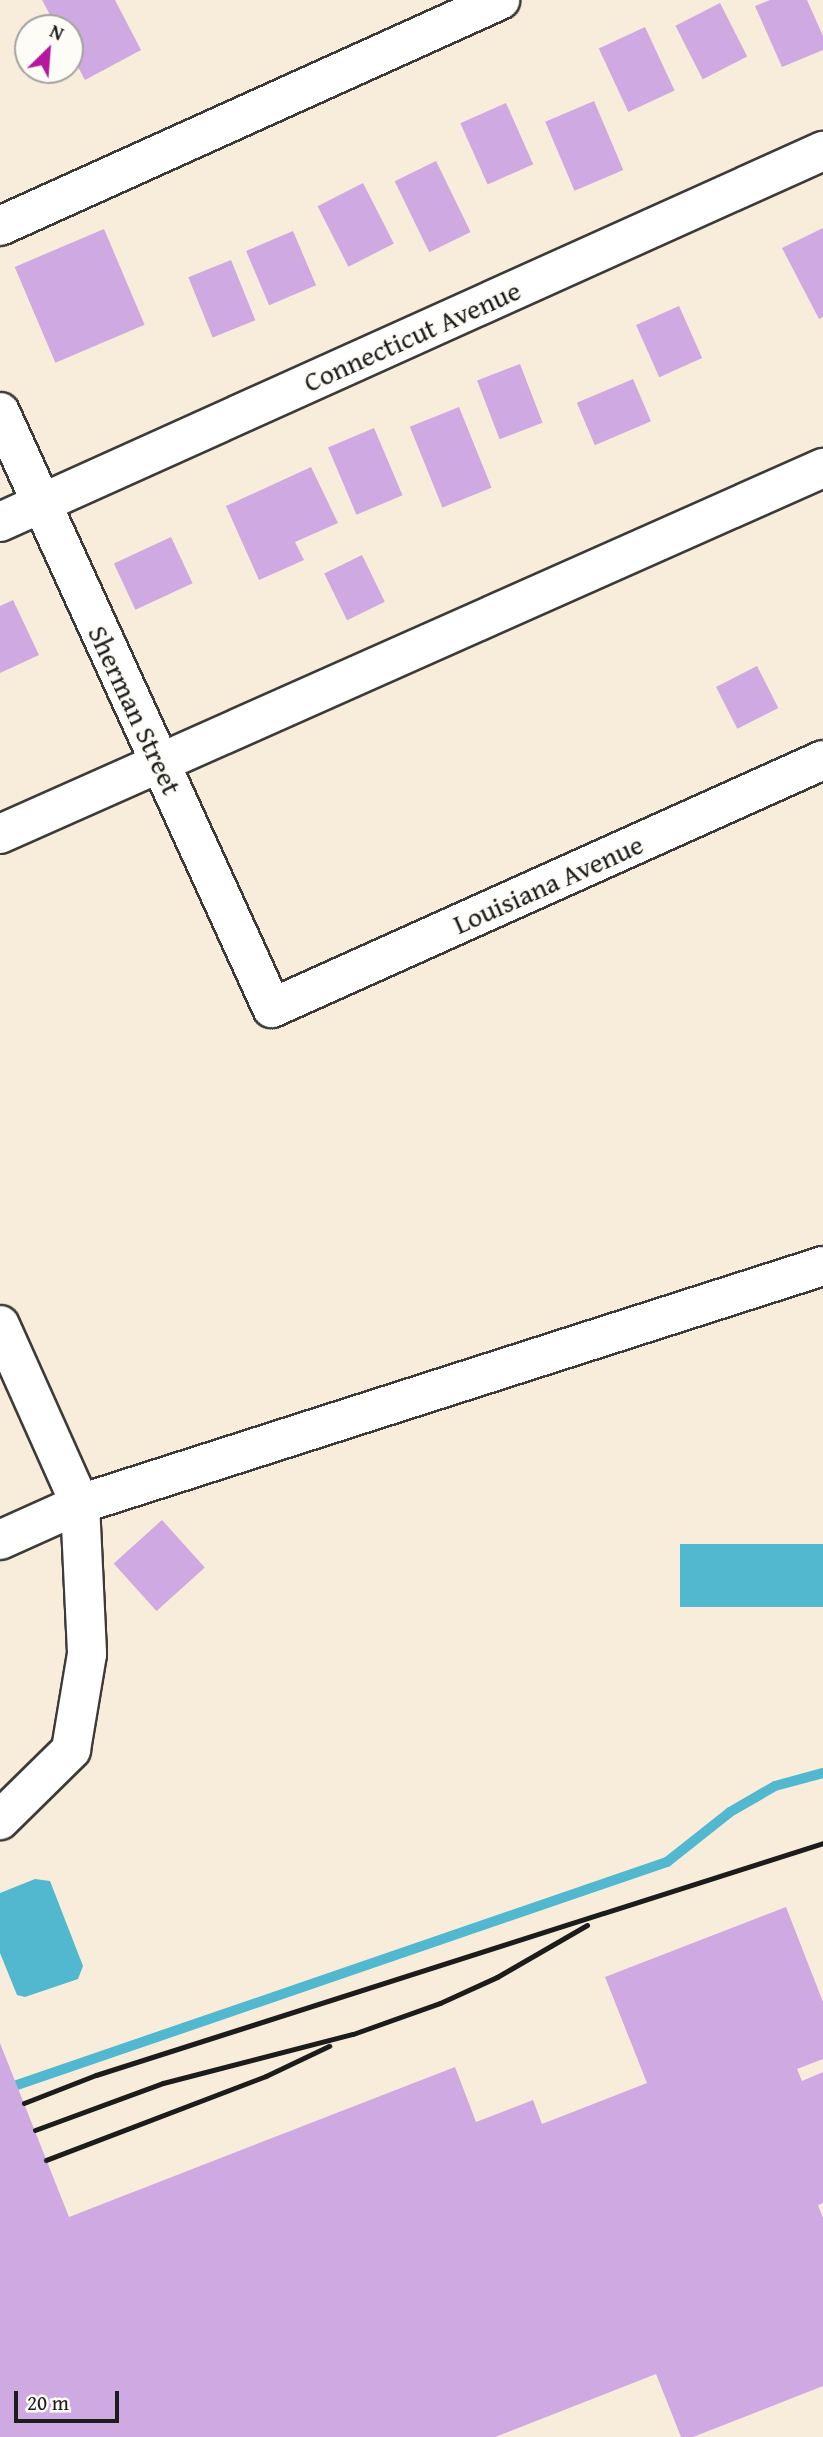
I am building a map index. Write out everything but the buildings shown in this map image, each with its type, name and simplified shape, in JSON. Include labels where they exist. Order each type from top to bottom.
[{"type":"street","points":[[0,226],[500,0]]},
{"type":"street","name":"Connecticut Avenue","points":[[0,522],[823,151]]},
{"type":"street","name":"Sherman Street","points":[[0,412],[272,1008]]},
{"type":"street","points":[[0,834],[161,766],[823,468]]},
{"type":"street","name":"Louisiana Avenue","points":[[272,1008],[823,760]]},
{"type":"street","points":[[0,1540],[79,1504],[823,1266]]},
{"type":"street","points":[[0,1325],[79,1504],[87,1654],[71,1750],[0,1820]]},
{"type":"water","points":[[680,1544],[823,1544],[823,1607],[680,1607]]},
{"type":"water","points":[[35,1879],[50,1881],[83,1966],[78,1979],[25,1997],[17,1995],[0,1953],[0,1893]]},
{"type":"waterway","points":[[17,2085],[667,1862],[730,1812],[775,1786],[823,1773]]},
{"type":"railway","points":[[24,2103],[96,2075],[823,1843]]},
{"type":"railway","points":[[35,2130],[163,2083],[353,2034],[440,2003],[497,1977],[587,1925]]},
{"type":"railway","points":[[46,2160],[266,2076],[329,2046]]}]
